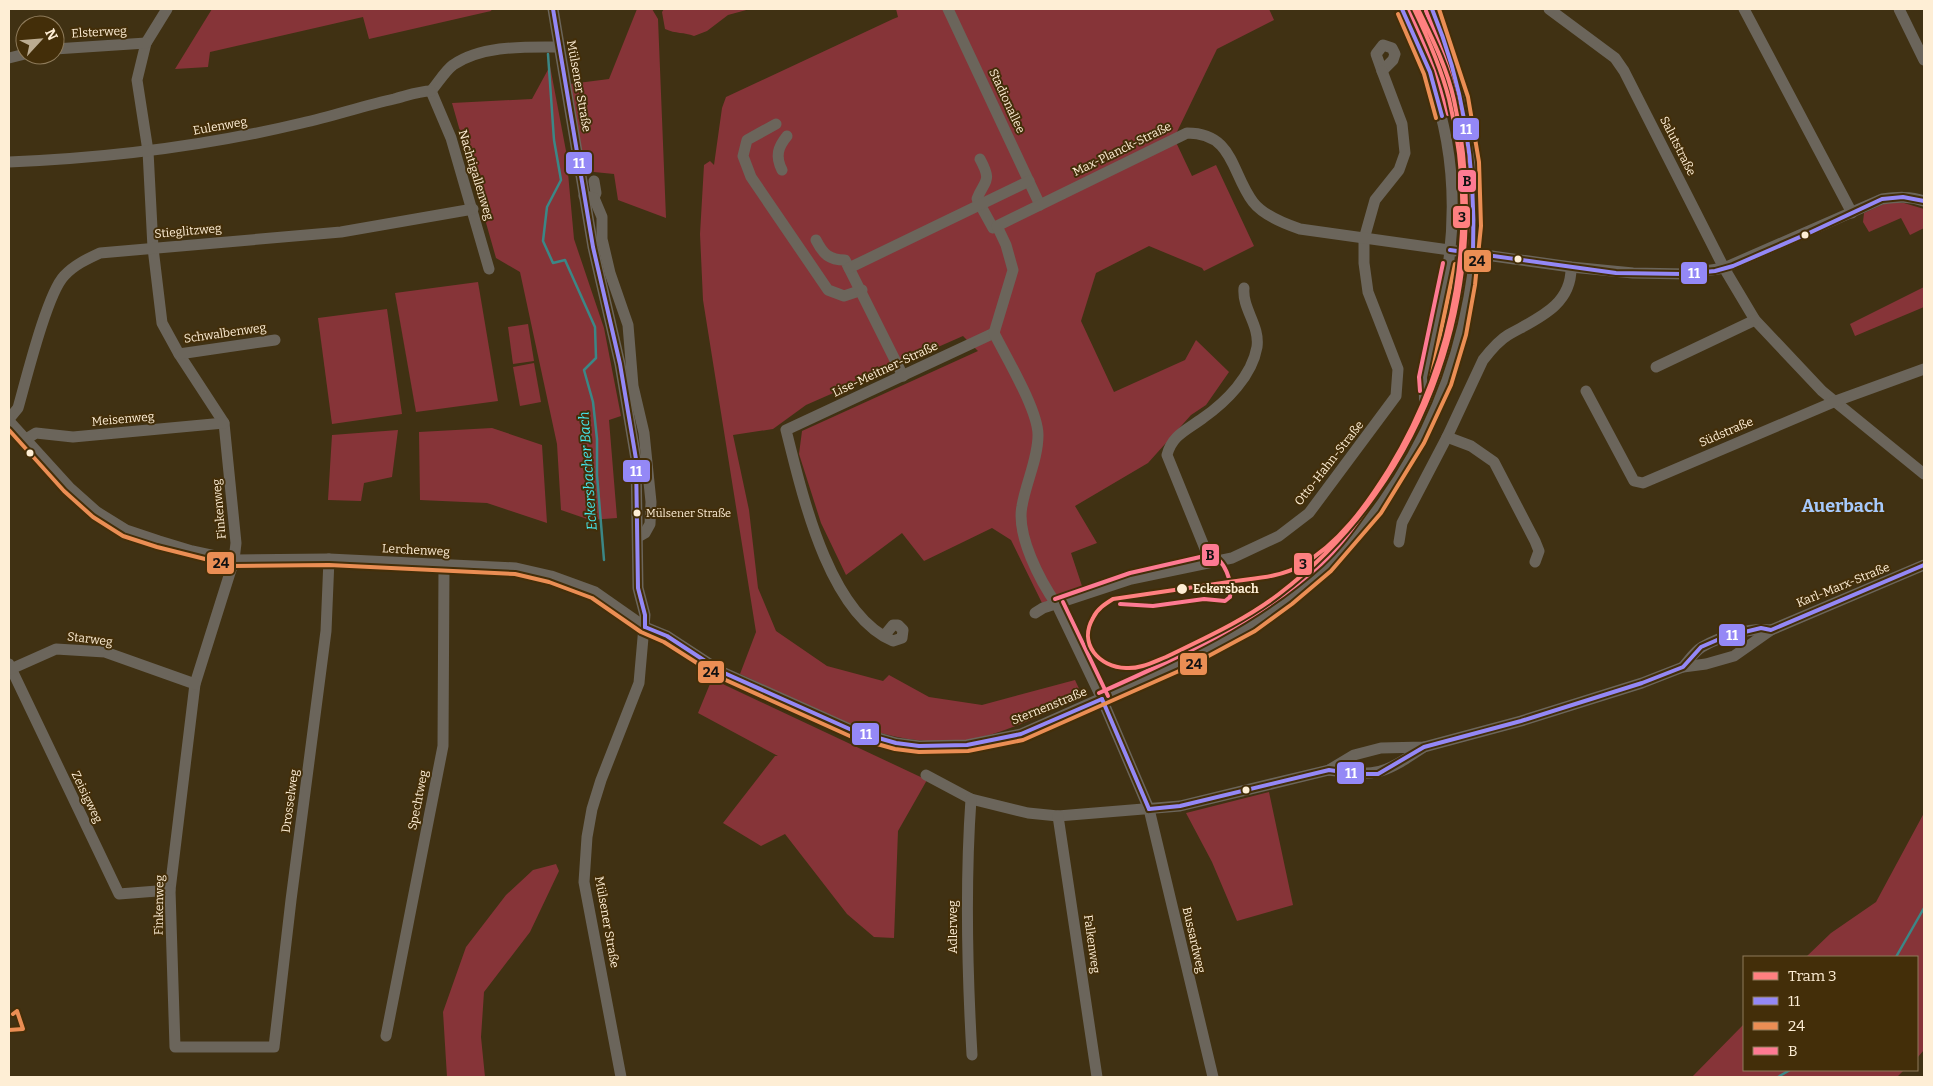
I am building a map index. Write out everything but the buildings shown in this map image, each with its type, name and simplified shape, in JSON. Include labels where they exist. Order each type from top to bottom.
[{"type":"street","name":"Finkenweg","points":[[167,9],[146,43],[137,80],[148,151],[153,248],[162,323],[179,354],[224,423],[236,543],[234,560],[195,684],[170,890],[175,1047],[274,1047]]},
{"type":"street","name":"Mülsener Straße","points":[[553,9],[589,197],[593,247],[620,364],[636,458],[638,588],[646,615],[641,644],[639,683],[601,780],[592,809],[584,861],[584,882],[621,1077]]},
{"type":"street","name":"Stadionallee","points":[[948,9],[1040,205]]},
{"type":"street","name":"Sternenstraße","points":[[1402,9],[1430,72],[1440,104],[1453,189],[1450,250],[1441,306],[1425,378],[1425,413],[1419,440]]},
{"type":"street","name":"Sternenstraße","points":[[722,672],[854,731],[896,743],[920,746],[967,745],[1021,734],[1176,665],[1252,625],[1321,572],[1376,510],[1419,440],[1445,382],[1460,333],[1473,253],[1474,196],[1468,131],[1452,64],[1432,9]]},
{"type":"street","name":"Salutstraße","points":[[1549,9],[1615,58],[1724,268],[1755,320],[1822,391],[1924,474]]},
{"type":"street","points":[[1744,9],[1852,213]]},
{"type":"street","points":[[1899,9],[1924,60]]},
{"type":"street","name":"Elsterweg","points":[[65,48],[146,43]]},
{"type":"street","points":[[431,92],[453,65],[478,54],[505,48],[559,47]]},
{"type":"street","name":"Otto-Hahn-Straße","points":[[1035,613],[1042,608],[1057,605],[1131,579],[1210,561],[1232,558],[1279,536],[1309,513],[1396,396],[1398,370],[1368,292],[1364,275],[1364,239],[1375,200],[1399,170],[1404,153],[1402,124],[1382,71]]},
{"type":"street","name":"Eulenweg","points":[[9,162],[58,160],[148,151],[216,141],[302,123],[407,96],[431,92]]},
{"type":"street","name":"Nachtigallenweg","points":[[431,92],[452,138],[489,269]]},
{"type":"street","points":[[776,124],[747,140],[743,156],[751,177],[828,290],[844,296],[862,290]]},
{"type":"street","name":"Max-Planck-Straße","points":[[995,227],[1187,132],[1204,132],[1226,149],[1254,203],[1282,223],[1300,229],[1571,267],[1632,273],[1686,274],[1724,268],[1882,200],[1899,197],[1915,198],[1924,201]]},
{"type":"street","points":[[782,170],[779,164],[778,148],[787,136]]},
{"type":"street","points":[[980,160],[987,177],[985,187],[977,197],[1006,245],[1013,270],[994,333]]},
{"type":"street","points":[[594,180],[596,193],[589,197],[602,217],[602,239],[610,273],[628,325],[633,386],[644,433],[651,502],[650,524],[645,533],[638,537]]},
{"type":"street","points":[[849,268],[1029,181]]},
{"type":"street","name":"Stieglitzweg","points":[[9,420],[18,408],[52,297],[63,277],[83,261],[100,253],[341,232],[473,209]]},
{"type":"street","points":[[816,240],[824,254],[830,258],[845,260],[862,290],[903,376]]},
{"type":"street","points":[[1399,542],[1402,523],[1447,437],[1483,360],[1491,349],[1507,336],[1545,316],[1560,302],[1571,278],[1571,267]]},
{"type":"street","points":[[1210,561],[1167,455],[1170,444],[1177,435],[1219,406],[1252,366],[1257,346],[1257,333],[1243,299],[1244,288]]},
{"type":"street","points":[[1656,367],[1755,320]]},
{"type":"street","name":"Lise-Meitner-Straße","points":[[884,636],[859,615],[827,563],[803,498],[786,430],[994,333]]},
{"type":"street","name":"Bussardweg","points":[[994,333],[1030,406],[1038,433],[1037,448],[1021,507],[1020,524],[1024,539],[1102,699],[1149,809],[1213,1077]]},
{"type":"street","name":"Schwalbenweg","points":[[179,354],[275,340]]},
{"type":"street","name":"Südstraße","points":[[1586,391],[1634,480],[1643,482],[1836,401],[1924,369]]},
{"type":"street","name":"Lerchenweg","points":[[9,420],[69,487],[98,512],[126,530],[192,552],[234,560],[329,559],[516,568],[551,576],[596,592],[645,627],[667,636],[722,672]]},
{"type":"street","name":"Meisenweg","points":[[26,439],[36,433],[73,437],[224,423]]},
{"type":"street","points":[[1447,437],[1471,446],[1494,462],[1535,541],[1539,551],[1535,562]]},
{"type":"street","name":"Drosselweg","points":[[274,1047],[326,631],[329,559]]},
{"type":"street","name":"Karl-Marx-Straße","points":[[926,775],[971,799],[1028,813],[1058,816],[1180,806],[1330,770],[1354,755],[1381,748],[1424,747],[1521,721],[1642,683],[1683,667],[1706,664],[1734,656],[1771,630],[1924,565]]},
{"type":"street","name":"Spechtweg","points":[[386,1036],[442,746],[444,566]]},
{"type":"street","name":"Karl-Marx-Straße","points":[[1683,667],[1701,647],[1724,637],[1761,628],[1771,630]]},
{"type":"street","name":"Starweg","points":[[10,667],[56,649],[105,652],[195,684]]},
{"type":"street","name":"Zeisigweg","points":[[10,667],[119,894],[170,890]]},
{"type":"street","name":"Karl-Marx-Straße","points":[[1330,770],[1356,774],[1378,774],[1424,747]]},
{"type":"street","name":"Adlerweg","points":[[971,799],[967,853],[967,957],[972,1055]]},
{"type":"street","name":"Falkenweg","points":[[1058,816],[1097,1077]]},
{"type":"shaded area","points":[[212,9],[492,9],[491,11],[369,39],[363,17],[210,52],[208,67],[175,69]]},
{"type":"shaded area","points":[[637,9],[652,9],[658,19],[666,218],[618,200],[614,174],[584,171],[570,84],[609,79]]},
{"type":"shaded area","points":[[664,9],[750,9],[728,15],[707,31],[694,36],[665,29],[662,12]]},
{"type":"shaded area","points":[[896,9],[1269,9],[1274,20],[1217,49],[1174,138],[1192,176],[1216,165],[1254,246],[1204,271],[1202,268],[1149,246],[1096,273],[1081,321],[1114,392],[1185,360],[1196,340],[1229,372],[1206,405],[1191,415],[1148,463],[1075,506],[1097,543],[1071,553],[1083,589],[1042,603],[1011,540],[992,528],[924,561],[902,533],[846,575],[821,523],[799,454],[802,431],[978,351],[963,336],[806,405],[773,429],[733,435],[749,510],[758,588],[776,631],[827,666],[883,681],[889,675],[929,697],[982,705],[1075,680],[1082,695],[1011,728],[968,740],[938,742],[908,739],[879,733],[850,724],[740,674],[756,632],[703,300],[700,234],[704,165],[710,161],[714,165],[722,108],[726,97],[898,17]]},
{"type":"shaded area","points":[[550,66],[566,151],[574,239],[604,328],[621,416],[609,420],[617,518],[590,520],[561,510],[557,444],[520,272],[496,258],[452,103],[532,99]]},
{"type":"shaded area","points":[[1886,203],[1904,203],[1924,209],[1924,228],[1910,235],[1901,218],[1869,232],[1863,222],[1864,213]]},
{"type":"shaded area","points":[[478,282],[498,401],[416,412],[395,293]]},
{"type":"shaded area","points":[[1924,287],[1924,307],[1855,336],[1850,324]]},
{"type":"shaded area","points":[[387,309],[402,414],[332,424],[318,318]]},
{"type":"shaded area","points":[[528,324],[534,361],[513,364],[508,327]]},
{"type":"shaded area","points":[[534,363],[541,402],[520,406],[513,367]]},
{"type":"shaded area","points":[[492,428],[542,445],[547,523],[487,503],[420,500],[419,432]]},
{"type":"shaded area","points":[[398,430],[392,477],[364,483],[361,501],[328,500],[332,435]]},
{"type":"shaded area","points":[[712,679],[927,780],[898,831],[894,938],[874,937],[847,914],[785,834],[761,846],[723,823],[775,756],[778,756],[698,713]]},
{"type":"shaded area","points":[[1269,792],[1293,905],[1237,921],[1212,862],[1186,813]]},
{"type":"shaded area","points":[[1924,813],[1924,1050],[1918,1057],[1918,956],[1807,956],[1831,933],[1876,902]]},
{"type":"shaded area","points":[[556,864],[559,871],[530,932],[484,992],[481,1037],[485,1077],[447,1077],[443,1012],[466,947],[506,895],[533,870]]},
{"type":"shaded area","points":[[1743,1025],[1743,1071],[1903,1071],[1897,1077],[1692,1077]]},
{"type":"waterway","name":"Eckersbacher Bach","points":[[548,54],[554,140],[561,180],[547,207],[543,241],[553,263],[565,260],[595,327],[596,358],[584,370],[593,402],[597,439],[597,475],[604,560]]},
{"type":"waterway","points":[[1897,956],[1924,908]]},
{"type":"waterway","points":[[1778,1077],[1788,1071]]},
{"type":"tram line","name":"3","points":[[1414,9],[1434,53],[1449,99],[1458,147],[1462,194],[1461,242],[1456,290],[1446,337],[1431,382],[1412,427],[1389,469],[1361,510],[1327,547],[1300,566],[1274,575],[1113,599],[1104,605],[1093,618],[1088,637],[1094,652],[1107,663],[1116,667],[1131,668],[1166,657],[1224,628],[1279,594],[1331,547],[1375,494],[1411,435],[1438,372],[1456,306],[1465,238],[1464,169],[1454,100],[1434,42],[1418,9]]},
{"type":"transit line","name":"11","points":[[553,9],[593,247],[620,364],[636,459],[638,588],[645,615],[645,627]]},
{"type":"transit line","name":"11","points":[[1402,9],[1430,72],[1442,116]]},
{"type":"transit line","name":"B","points":[[1409,9],[1436,70],[1448,114]]},
{"type":"transit line","name":"11","points":[[1432,9],[1453,68],[1466,129],[1472,190],[1473,253]]},
{"type":"transit line","name":"24","points":[[9,430],[64,491],[93,517],[123,536],[157,547],[233,566],[329,565],[515,574],[549,582],[592,598],[641,632],[664,642],[719,677],[852,737],[895,749],[919,752],[968,751],[1023,740],[1188,667],[1255,631],[1292,604],[1331,571],[1381,513],[1424,443],[1451,385],[1466,335],[1475,285],[1481,226],[1479,162],[1468,97],[1439,9]]},
{"type":"transit line","name":"B","points":[[1099,693],[1216,637],[1270,604],[1329,557],[1375,497],[1405,451],[1429,401],[1447,349],[1460,295],[1467,240],[1467,185],[1462,130],[1450,76],[1426,11]]},
{"type":"transit line","name":"24","points":[[1398,14],[1424,74],[1436,118]]},
{"type":"transit line","name":"11","points":[[1450,250],[1616,273],[1683,274],[1715,271],[1733,266],[1882,199],[1903,197],[1924,201]]},
{"type":"transit line","name":"B","points":[[1420,391],[1419,377],[1443,263]]},
{"type":"transit line","name":"24","points":[[1432,389],[1431,378],[1455,264]]},
{"type":"transit line","name":"B","points":[[1055,599],[1130,573],[1209,555],[1219,561],[1229,578],[1230,597],[1225,601],[1204,599],[1153,606],[1120,604]]},
{"type":"transit line","name":"11","points":[[1149,809],[1180,806],[1329,770],[1356,774],[1378,774],[1424,747],[1521,721],[1642,683],[1683,667],[1701,647],[1724,637],[1761,628],[1771,630],[1924,565]]},
{"type":"transit line","name":"B","points":[[1063,602],[1108,696]]},
{"type":"transit line","name":"11","points":[[645,627],[667,636],[722,672],[854,731],[896,743],[919,746],[967,745],[1021,734],[1102,699]]},
{"type":"transit line","name":"11","points":[[1102,699],[1149,809]]},
{"type":"transit line","name":"24","points":[[9,1030],[23,1029],[17,1011],[13,1014]]},
{"type":"place","name":"Mülsener Straße","points":[[637,513]]},
{"type":"place","name":"Eckersbach","points":[[1182,589]]},
{"type":"district","name":"Auerbach","points":[[1843,506]]}]
